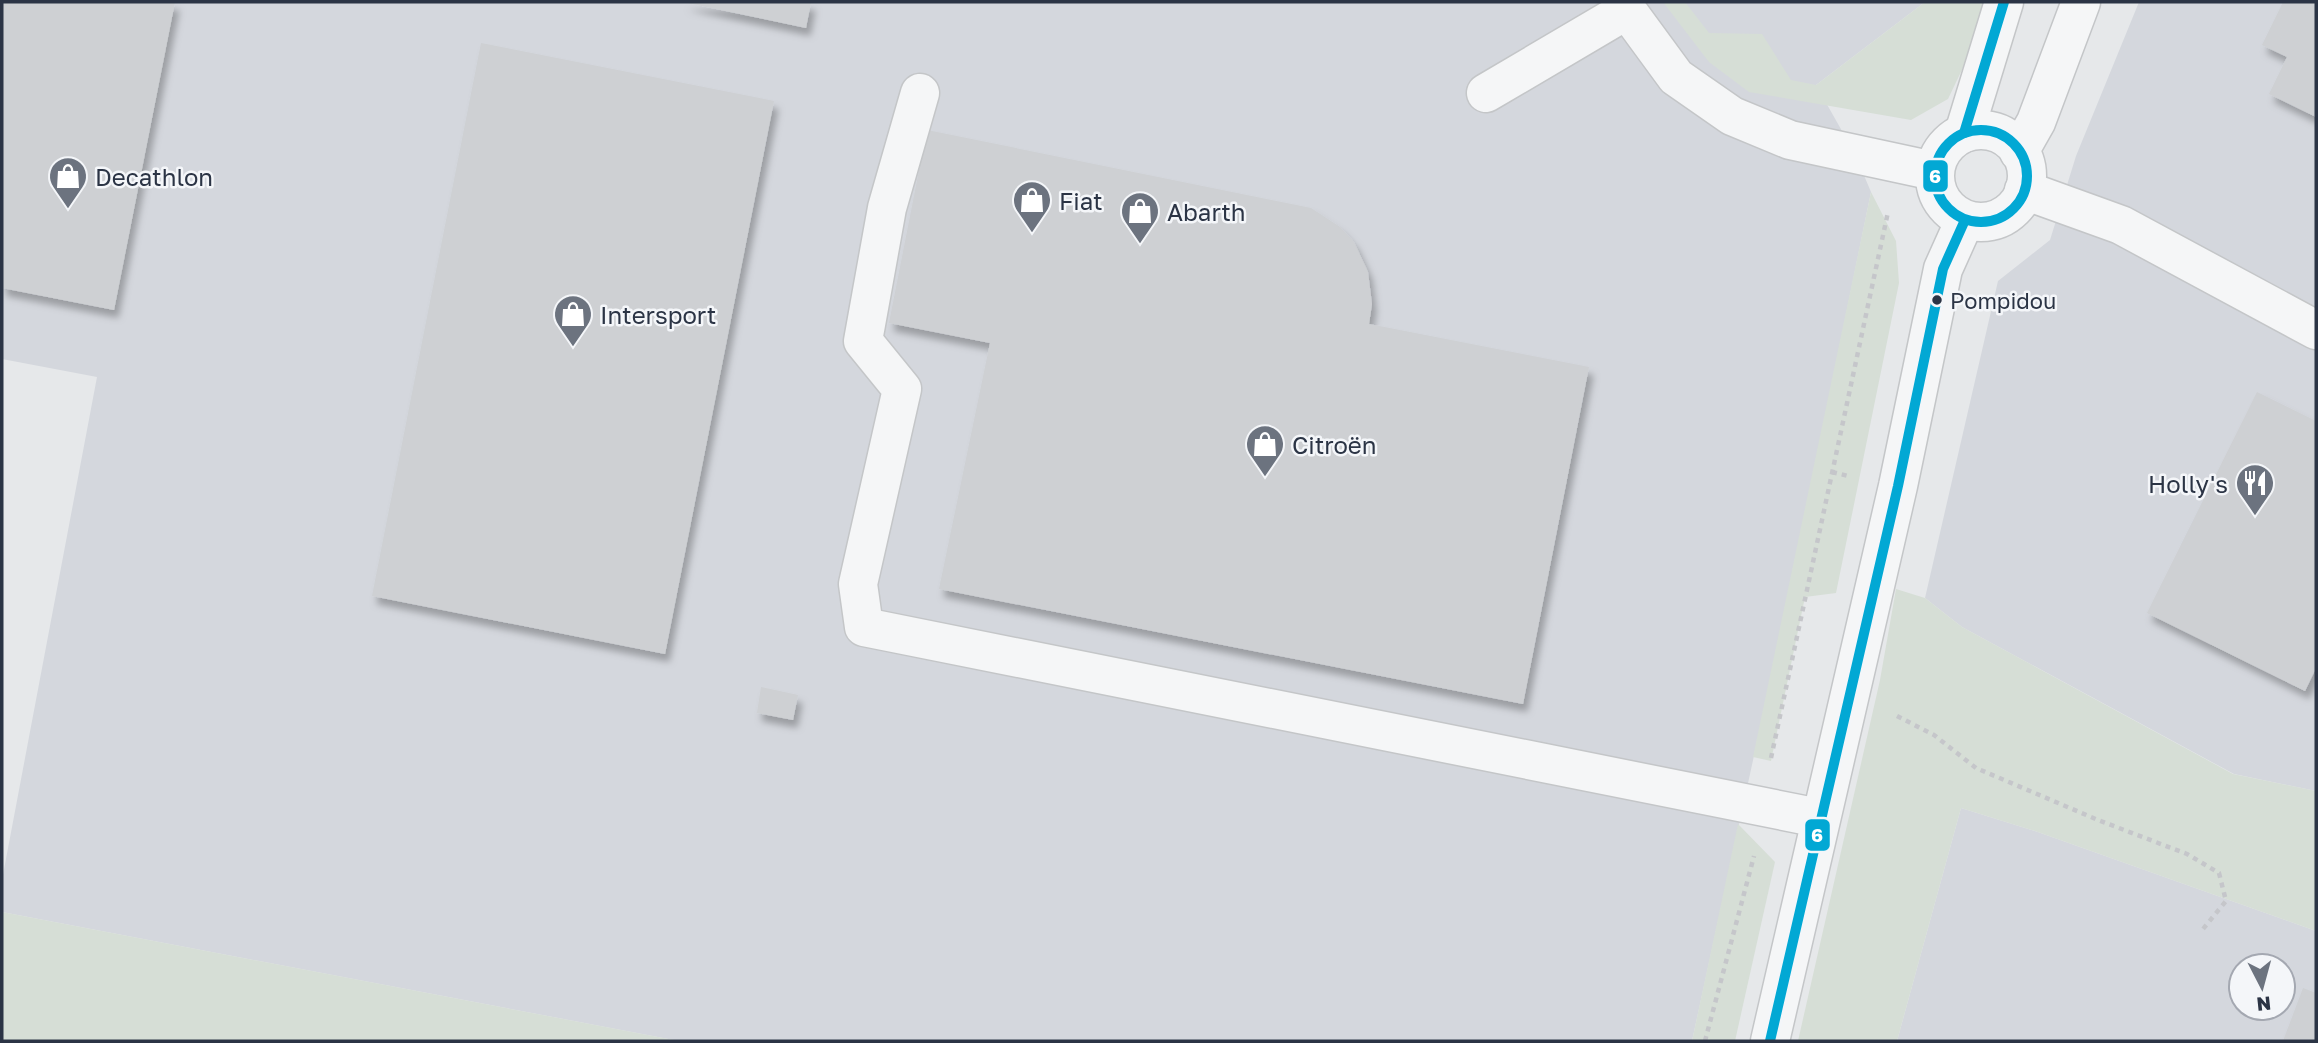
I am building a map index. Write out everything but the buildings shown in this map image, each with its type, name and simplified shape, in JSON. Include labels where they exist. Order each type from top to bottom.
[{"type":"street","points":[[1964,133],[2004,2]]},
{"type":"street","points":[[2019,152],[2036,122],[2081,2]]},
{"type":"street","points":[[1486,93],[1624,6],[1676,77],[1732,116],[1790,140],[1918,167],[1948,209],[1965,220],[1986,222],[2006,215],[2020,200],[2027,181],[2025,160],[2014,143],[1996,132],[1975,129],[1955,136],[1941,151],[1918,167]]},
{"type":"street","points":[[920,93],[887,208],[863,341],[902,389],[858,584],[864,627],[1819,818]]},
{"type":"street","points":[[2024,190],[2121,225],[2316,330]]},
{"type":"street","points":[[1770,1041],[1819,818],[1898,485],[1943,269],[1965,220]]},
{"type":"path","points":[[1705,1041],[1767,806],[1771,761],[1788,676],[1886,217],[1918,167]]},
{"type":"path","points":[[1895,714],[1934,735],[1976,768],[2098,820],[2187,854],[2219,873],[2226,901],[2203,929]]},
{"type":"shaded area","points":[[2,2],[1925,2],[1816,85],[1855,154],[1871,192],[1785,613],[1692,1041],[679,1041],[2,912],[2,880],[97,377],[2,359]]},
{"type":"shaded area","points":[[1663,2],[1685,2],[1709,33],[1762,34],[1791,80],[1816,85],[1925,2],[1988,2],[1970,53],[1948,99],[1911,120],[1749,92],[1709,62]]},
{"type":"shaded area","points":[[2139,2],[2316,2],[2316,791],[2234,774],[1962,627],[1925,598],[1998,281],[2050,240],[2076,156]]},
{"type":"shaded area","points":[[1871,192],[1896,241],[1899,283],[1836,593],[1805,597],[1771,761],[1753,757]]},
{"type":"shaded area","points":[[1896,589],[1925,598],[1962,627],[2233,774],[2316,791],[2316,931],[2035,831],[1961,808],[1897,1041],[1798,1041],[1880,680]]},
{"type":"shaded area","points":[[1961,808],[2035,831],[2316,931],[2316,1041],[1897,1041]]},
{"type":"shaded area","points":[[1738,824],[1775,862],[1735,1041],[1692,1041]]},
{"type":"shaded area","points":[[2,912],[679,1041],[2,1041]]},
{"type":"transit line","name":"6","points":[[1964,133],[2004,2]]},
{"type":"transit line","name":"6","points":[[1981,130],[1999,134],[2013,144],[2023,158],[2027,176],[2023,194],[2013,208],[1999,218],[1981,222],[1963,218],[1949,208],[1939,194],[1935,176],[1939,158],[1949,144],[1963,134],[1981,130]]},
{"type":"transit line","name":"6","points":[[1770,1041],[1898,486],[1943,269],[1965,220]]},
{"type":"place","name":"Decathlon","points":[[68,210]]},
{"type":"place","name":"Fiat","points":[[1032,234]]},
{"type":"place","name":"Abarth","points":[[1140,245]]},
{"type":"place","name":"Pompidou","points":[[1937,300]]},
{"type":"place","name":"Intersport","points":[[573,348]]},
{"type":"place","name":"Citroën","points":[[1265,478]]},
{"type":"place","name":"Holly's","points":[[2255,517]]}]
